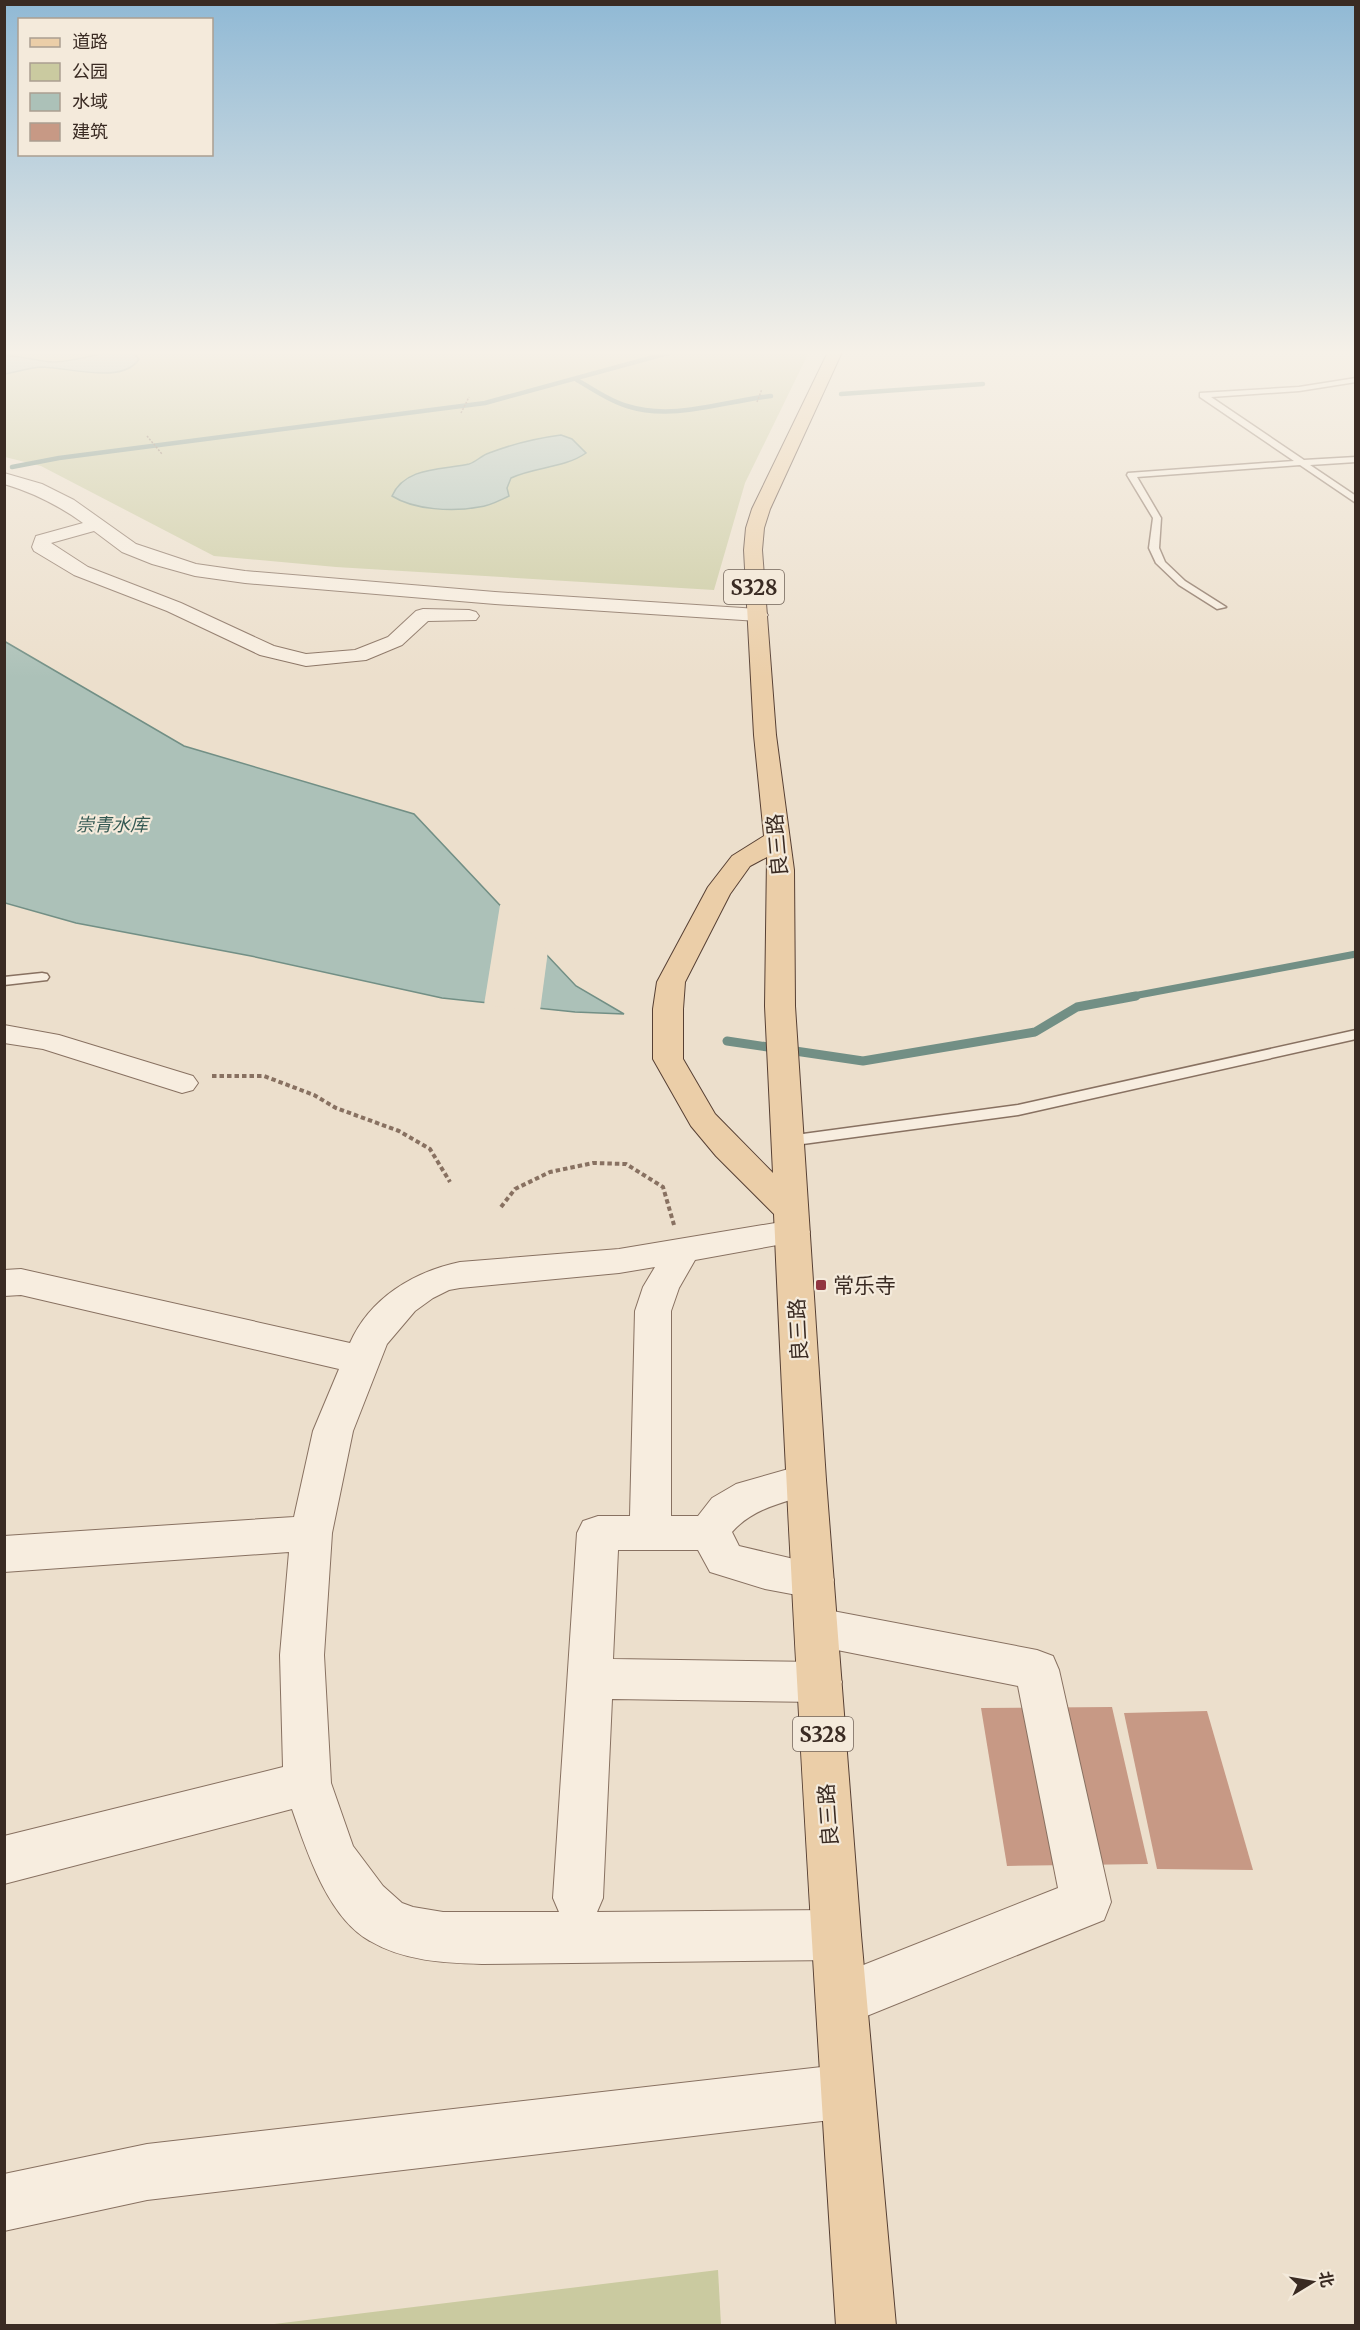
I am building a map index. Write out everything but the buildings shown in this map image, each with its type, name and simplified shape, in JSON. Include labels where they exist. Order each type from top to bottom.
[{"type":"main road","name":"良三路","points":[[784,461],[761,509],[755,528],[753,570],[765,735],[781,870],[780,1006],[806,1480],[836,1935],[866,2325]]},
{"type":"main road","points":[[778,839],[741,861],[717,893],[671,982],[668,1009],[668,1059],[702,1119],[792,1221]]},
{"type":"street","points":[[4,478],[24,484],[68,504],[129,548],[159,560],[195,570],[245,577],[495,598],[758,615]]},
{"type":"street","points":[[97,525],[43,540],[41,547],[81,571],[174,607],[267,651],[306,660],[358,656],[395,641],[423,615],[483,616],[495,598]]},
{"type":"street","points":[[5,1034],[48,1041],[182,1083]]},
{"type":"street","points":[[792,1221],[684,1250],[619,1261],[460,1275],[440,1279],[420,1289],[386,1318],[371,1337],[333,1431],[311,1533],[302,1655],[307,1783],[334,1860],[365,1904],[387,1923],[413,1932],[443,1937],[482,1938],[836,1935]]},
{"type":"street","points":[[650,1533],[653,1311],[661,1287],[684,1250]]},
{"type":"street","points":[[4,1283],[21,1282],[361,1360]]},
{"type":"street","points":[[806,1480],[739,1500],[713,1524],[710,1533],[725,1559],[765,1571],[813,1580]]},
{"type":"street","points":[[4,1554],[311,1533]]},
{"type":"street","points":[[578,1898],[598,1533],[710,1533]]},
{"type":"street","points":[[817,1627],[1037,1670],[1086,1902],[842,2000]]},
{"type":"street","points":[[589,1679],[819,1682]]},
{"type":"street","points":[[4,1860],[307,1783]]},
{"type":"street","points":[[4,2203],[147,2172],[848,2091]]},
{"type":"lane","points":[[1221,607],[1182,583],[1161,563],[1154,548],[1157,518],[1131,475],[1324,461]]},
{"type":"lane","points":[[1301,462],[1356,500]]},
{"type":"lane","points":[[4,981],[42,977]]},
{"type":"lane","points":[[788,1141],[1018,1110],[1356,1034]]},
{"type":"path","points":[[182,1083],[213,1076],[264,1076],[314,1095],[336,1108],[399,1131],[430,1149],[450,1182]]},
{"type":"path","points":[[501,1207],[515,1189],[550,1172],[593,1163],[626,1164],[663,1187],[684,1250]]},
{"type":"green space","points":[[20,461],[756,461],[745,483],[714,590],[336,567],[214,556],[41,466]]},
{"type":"green space","points":[[718,2270],[721,2325],[266,2325]]},
{"type":"water","points":[[572,461],[511,478],[507,488],[509,496],[491,504],[469,509],[422,507],[392,496],[398,486],[415,474],[474,462]]},
{"type":"water","name":"崇青水库","points":[[4,641],[184,746],[414,814],[576,986],[624,1014],[575,1012],[442,998],[251,956],[76,923],[5,903]]},
{"type":"pier","points":[[500,905],[505,905],[548,951],[540,1011],[484,1005]]},
{"type":"waterway","points":[[12,467],[45,461]]},
{"type":"waterway","points":[[1128,997],[1356,954]]},
{"type":"waterway","points":[[727,1041],[863,1061],[1035,1032],[1077,1007],[1136,996]]},
{"type":"place","name":"常乐寺","points":[[821,1285]]}]
